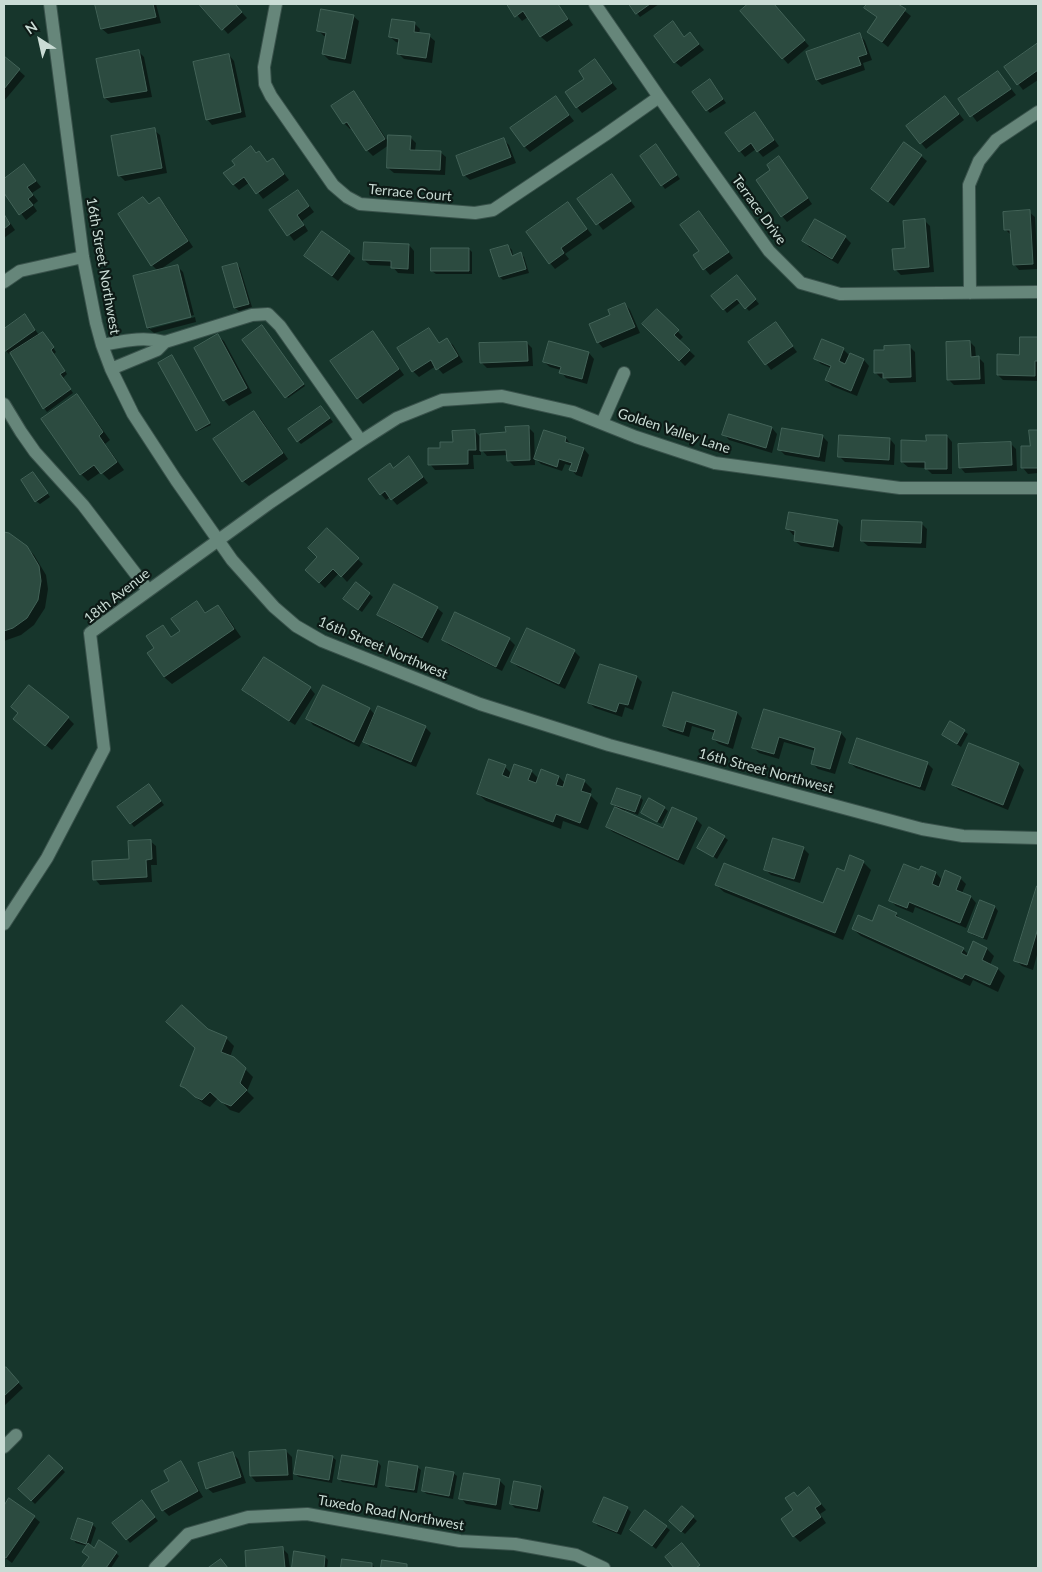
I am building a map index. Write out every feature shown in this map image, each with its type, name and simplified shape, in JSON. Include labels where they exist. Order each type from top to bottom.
[{"type":"street","name":"16th Street Northwest","points":[[50,4],[84,257],[102,346],[133,414],[218,540],[232,560],[274,607],[296,626],[322,641],[480,704],[609,745],[922,829],[963,836],[1038,838]]},
{"type":"street","name":"Terrace Court","points":[[276,4],[264,67],[266,84],[271,96],[333,185],[346,197],[360,204],[474,213],[493,210],[605,136],[659,97]]},
{"type":"street","name":"Terrace Drive","points":[[596,4],[659,97],[769,251],[801,283],[840,294],[1038,292]]},
{"type":"street","points":[[970,293],[969,185],[979,161],[996,140],[1038,112]]},
{"type":"street","points":[[4,282],[20,271],[84,257]]},
{"type":"street","points":[[112,369],[157,350],[165,342],[252,315],[268,314],[280,326],[361,441]]},
{"type":"street","points":[[102,346],[136,339],[153,339],[165,342]]},
{"type":"street","points":[[602,423],[624,373]]},
{"type":"street","name":"Golden Valley Lane","points":[[397,418],[442,400],[502,396],[574,412],[636,437],[715,463],[900,488],[1038,488]]},
{"type":"street","points":[[4,404],[35,452],[83,505],[148,590]]},
{"type":"street","name":"18th Avenue","points":[[4,924],[47,858],[104,750],[90,633],[218,540],[397,418]]},
{"type":"street","points":[[4,1447],[16,1435]]},
{"type":"street","name":"Tuxedo Road Northwest","points":[[155,1568],[188,1534],[248,1517],[308,1514],[460,1541],[515,1544],[568,1553],[604,1568]]},
{"type":"building","points":[[95,4],[153,4],[156,17],[101,29]]},
{"type":"building","points":[[199,4],[235,4],[242,12],[222,30]]},
{"type":"building","points":[[507,4],[558,4],[568,19],[540,37],[523,11],[515,17]]},
{"type":"building","points":[[629,4],[650,4],[636,14]]},
{"type":"building","points":[[748,4],[774,4],[805,40],[782,59],[740,11]]},
{"type":"building","points":[[867,4],[898,4],[906,9],[882,42],[867,32],[877,17],[864,8]]},
{"type":"building","points":[[321,9],[354,15],[345,59],[322,54],[326,33],[317,31]]},
{"type":"building","points":[[392,19],[415,22],[414,32],[430,34],[426,58],[397,54],[399,39],[389,37]]},
{"type":"building","points":[[673,21],[684,37],[690,32],[699,44],[674,63],[654,36]]},
{"type":"building","points":[[860,33],[867,54],[858,57],[861,65],[816,80],[806,52]]},
{"type":"building","points":[[1038,43],[1038,70],[1017,85],[1004,67]]},
{"type":"building","points":[[139,50],[147,91],[104,98],[96,59]]},
{"type":"building","points":[[229,54],[241,112],[206,120],[193,62]]},
{"type":"building","points":[[4,56],[20,69],[4,89]]},
{"type":"building","points":[[595,59],[612,83],[576,108],[565,92],[584,79],[579,71]]},
{"type":"building","points":[[998,71],[1011,89],[970,117],[958,99]]},
{"type":"building","points":[[710,79],[723,99],[706,111],[692,92]]},
{"type":"building","points":[[354,91],[385,139],[366,151],[347,122],[343,124],[331,106]]},
{"type":"building","points":[[556,96],[569,115],[524,147],[510,128]]},
{"type":"building","points":[[945,96],[959,114],[920,144],[906,126]]},
{"type":"building","points":[[755,112],[774,140],[757,152],[751,143],[739,152],[725,133]]},
{"type":"building","points":[[155,128],[162,168],[118,176],[111,136]]},
{"type":"building","points":[[388,135],[411,136],[410,150],[441,151],[440,170],[387,168]]},
{"type":"building","points":[[504,138],[511,157],[463,176],[456,156]]},
{"type":"building","points":[[904,142],[922,155],[888,202],[871,189]]},
{"type":"building","points":[[656,144],[677,175],[661,186],[640,156]]},
{"type":"building","points":[[251,146],[256,153],[259,151],[267,162],[273,158],[284,174],[256,194],[244,177],[233,185],[223,173],[235,165],[232,161]]},
{"type":"building","points":[[779,156],[808,198],[781,217],[756,180],[770,170],[767,165]]},
{"type":"building","points":[[24,164],[36,181],[27,187],[33,195],[28,199],[33,205],[19,215],[4,193],[4,179]]},
{"type":"building","points":[[612,174],[631,201],[596,225],[577,199]]},
{"type":"building","points":[[298,190],[309,206],[297,215],[304,225],[287,236],[269,210]]},
{"type":"building","points":[[143,197],[149,204],[159,197],[188,241],[151,266],[118,214]]},
{"type":"building","points":[[568,202],[587,229],[561,248],[564,253],[549,264],[526,232]]},
{"type":"building","points":[[1030,210],[1033,264],[1013,265],[1010,230],[1004,230],[1003,212]]},
{"type":"building","points":[[699,211],[729,252],[703,270],[693,255],[699,251],[680,225]]},
{"type":"building","points":[[4,214],[10,224],[4,229]]},
{"type":"building","points":[[815,219],[846,236],[832,259],[802,241]]},
{"type":"building","points":[[925,219],[929,267],[894,270],[892,249],[905,248],[903,221]]},
{"type":"building","points":[[322,231],[350,251],[332,276],[304,256]]},
{"type":"building","points":[[364,242],[409,244],[408,269],[391,268],[391,261],[363,260]]},
{"type":"building","points":[[508,245],[512,256],[521,252],[526,269],[499,277],[490,250]]},
{"type":"building","points":[[431,248],[469,248],[469,271],[431,271]]},
{"type":"building","points":[[237,263],[249,304],[234,308],[222,267]]},
{"type":"building","points":[[178,265],[191,317],[147,328],[133,276]]},
{"type":"building","points":[[737,275],[756,299],[745,309],[737,299],[723,310],[711,296]]},
{"type":"building","points":[[625,303],[635,327],[597,343],[589,324],[610,315],[608,310]]},
{"type":"building","points":[[657,309],[679,330],[674,335],[690,350],[679,361],[642,324]]},
{"type":"building","points":[[25,314],[35,330],[4,352],[4,329]]},
{"type":"building","points":[[776,322],[793,346],[765,365],[748,342]]},
{"type":"building","points":[[262,325],[304,384],[285,398],[242,340]]},
{"type":"building","points":[[429,328],[439,343],[447,338],[458,356],[436,370],[431,360],[412,372],[397,348]]},
{"type":"building","points":[[373,331],[399,369],[357,399],[330,361]]},
{"type":"building","points":[[43,332],[54,347],[51,350],[65,371],[60,374],[71,389],[43,409],[10,353]]},
{"type":"building","points":[[218,334],[247,388],[223,401],[194,348]]},
{"type":"building","points":[[1020,337],[1038,337],[1038,361],[1035,361],[1035,376],[997,375],[997,354],[1019,355]]},
{"type":"building","points":[[822,339],[844,348],[839,361],[845,364],[850,353],[864,359],[851,391],[825,380],[831,366],[814,359]]},
{"type":"building","points":[[549,341],[589,352],[582,379],[559,373],[561,367],[543,362]]},
{"type":"building","points":[[970,341],[971,357],[979,356],[980,379],[947,380],[946,342]]},
{"type":"building","points":[[527,342],[528,361],[480,363],[479,343]]},
{"type":"building","points":[[910,345],[911,377],[883,378],[883,373],[874,373],[874,350],[884,350],[884,346]]},
{"type":"building","points":[[172,355],[210,423],[196,431],[158,363]]},
{"type":"building","points":[[77,394],[103,432],[99,436],[117,462],[101,474],[94,465],[80,475],[41,419]]},
{"type":"building","points":[[321,406],[330,418],[297,442],[288,429]]},
{"type":"building","points":[[254,411],[283,453],[242,482],[213,439]]},
{"type":"building","points":[[729,414],[772,427],[766,448],[722,435]]},
{"type":"building","points":[[529,426],[530,460],[507,461],[506,450],[480,451],[480,434],[506,432],[505,427]]},
{"type":"building","points":[[782,428],[823,435],[819,457],[778,450]]},
{"type":"building","points":[[475,430],[476,450],[468,450],[468,464],[428,465],[428,448],[440,448],[440,442],[453,442],[452,431]]},
{"type":"building","points":[[544,430],[566,437],[565,442],[584,448],[576,472],[569,470],[572,463],[559,459],[557,467],[534,459]]},
{"type":"building","points":[[1029,430],[1038,430],[1038,468],[1021,468],[1021,446],[1030,446]]},
{"type":"building","points":[[839,435],[890,438],[889,460],[838,457]]},
{"type":"building","points":[[926,435],[947,435],[947,469],[925,469],[925,462],[901,462],[901,440],[926,441]]},
{"type":"building","points":[[1011,442],[1012,465],[959,468],[958,444]]},
{"type":"building","points":[[409,456],[423,477],[391,500],[385,491],[380,495],[368,479],[390,463],[393,468]]},
{"type":"building","points":[[33,472],[48,493],[35,502],[21,480]]},
{"type":"building","points":[[789,512],[838,520],[833,547],[794,541],[795,531],[786,529]]},
{"type":"building","points":[[862,520],[922,522],[921,543],[861,541]]},
{"type":"building","points":[[327,528],[359,558],[341,577],[333,569],[319,583],[305,570],[317,557],[308,548]]},
{"type":"building","points":[[4,532],[9,533],[27,546],[39,566],[41,581],[38,600],[27,618],[13,628],[4,631]]},
{"type":"building","points":[[356,582],[370,593],[358,610],[343,599]]},
{"type":"building","points":[[394,584],[438,607],[422,638],[377,615]]},
{"type":"building","points":[[197,601],[205,613],[218,605],[234,629],[164,677],[147,653],[154,648],[146,636],[163,625],[171,637],[180,631],[171,619]]},
{"type":"building","points":[[455,612],[510,638],[496,667],[442,640]]},
{"type":"building","points":[[527,628],[575,650],[559,684],[511,662]]},
{"type":"building","points":[[264,657],[311,687],[289,721],[242,690]]},
{"type":"building","points":[[600,664],[637,676],[628,705],[619,703],[616,712],[588,703]]},
{"type":"building","points":[[29,685],[69,717],[45,746],[13,719],[18,713],[11,707]]},
{"type":"building","points":[[323,685],[370,708],[354,742],[306,719]]},
{"type":"building","points":[[673,692],[737,712],[728,744],[712,739],[715,730],[686,721],[683,732],[663,726]]},
{"type":"building","points":[[378,706],[426,726],[411,762],[363,742]]},
{"type":"building","points":[[764,709],[841,732],[830,769],[811,764],[815,748],[779,737],[774,754],[752,748]]},
{"type":"building","points":[[950,721],[965,730],[957,744],[942,735]]},
{"type":"building","points":[[857,738],[928,762],[920,787],[849,763]]},
{"type":"building","points":[[969,743],[1019,763],[1003,805],[952,785]]},
{"type":"building","points":[[489,759],[506,765],[502,775],[509,778],[514,764],[532,770],[528,780],[536,783],[541,769],[559,776],[556,785],[563,787],[567,774],[585,780],[581,791],[591,794],[580,823],[556,814],[553,822],[477,794]]},
{"type":"building","points":[[149,784],[161,801],[130,824],[117,807]]},
{"type":"building","points":[[617,788],[641,796],[635,812],[611,804]]},
{"type":"building","points":[[649,798],[665,807],[657,822],[641,813]]},
{"type":"building","points":[[615,807],[663,828],[672,807],[697,818],[678,860],[606,827]]},
{"type":"building","points":[[709,827],[725,836],[713,857],[697,848]]},
{"type":"building","points":[[773,838],[804,847],[794,879],[764,870]]},
{"type":"building","points":[[151,840],[152,859],[146,860],[147,877],[93,880],[92,861],[129,859],[128,841]]},
{"type":"building","points":[[850,855],[864,861],[835,933],[715,885],[724,863],[823,903],[837,868],[844,871]]},
{"type":"building","points":[[904,864],[919,870],[921,866],[936,872],[932,884],[939,887],[945,870],[961,877],[956,890],[971,896],[960,923],[909,902],[907,908],[889,901]]},
{"type":"building","points":[[1037,886],[1038,928],[1027,965],[1014,961]]},
{"type":"building","points":[[980,900],[995,906],[983,938],[968,932]]},
{"type":"building","points":[[879,905],[897,913],[895,916],[964,948],[961,953],[967,956],[973,941],[987,948],[982,960],[998,968],[990,985],[965,974],[962,979],[852,929],[858,915],[872,921]]},
{"type":"building","points":[[182,1005],[208,1029],[227,1037],[221,1052],[234,1057],[246,1068],[240,1083],[247,1090],[231,1106],[221,1102],[210,1092],[202,1100],[180,1086],[195,1048],[166,1022]]},
{"type":"building","points":[[6,1367],[19,1382],[4,1396],[4,1369]]},
{"type":"building","points":[[286,1450],[288,1475],[250,1476],[249,1452]]},
{"type":"building","points":[[298,1450],[333,1456],[329,1480],[294,1474]]},
{"type":"building","points":[[233,1452],[241,1477],[206,1489],[198,1463]]},
{"type":"building","points":[[49,1455],[63,1468],[31,1501],[18,1489]]},
{"type":"building","points":[[342,1455],[378,1461],[374,1485],[338,1479]]},
{"type":"building","points":[[181,1461],[198,1491],[162,1511],[151,1491],[169,1481],[164,1471]]},
{"type":"building","points":[[389,1461],[418,1466],[414,1490],[386,1486]]},
{"type":"building","points":[[426,1467],[454,1472],[449,1496],[422,1491]]},
{"type":"building","points":[[464,1473],[500,1479],[496,1505],[459,1499]]},
{"type":"building","points":[[514,1481],[541,1486],[537,1509],[510,1504]]},
{"type":"building","points":[[809,1487],[821,1504],[815,1508],[821,1517],[793,1537],[781,1519],[793,1510],[785,1498],[794,1492],[797,1496]]},
{"type":"building","points":[[604,1497],[628,1507],[617,1532],[593,1522]]},
{"type":"building","points":[[9,1498],[35,1516],[6,1558],[4,1557],[4,1506]]},
{"type":"building","points":[[142,1500],[155,1517],[126,1540],[112,1523]]},
{"type":"building","points":[[682,1506],[694,1516],[681,1532],[669,1521]]},
{"type":"building","points":[[645,1510],[667,1526],[652,1546],[630,1530]]},
{"type":"building","points":[[78,1518],[93,1523],[86,1544],[71,1539]]},
{"type":"building","points":[[99,1540],[117,1552],[106,1568],[81,1568],[89,1557],[82,1552],[88,1543],[94,1548]]},
{"type":"building","points":[[682,1543],[700,1565],[696,1568],[674,1568],[665,1557]]},
{"type":"building","points":[[283,1547],[285,1568],[246,1568],[245,1551]]},
{"type":"building","points":[[294,1551],[325,1556],[324,1568],[292,1568]]},
{"type":"building","points":[[221,1559],[228,1568],[208,1568]]},
{"type":"building","points":[[342,1559],[372,1563],[372,1568],[341,1568]]},
{"type":"building","points":[[382,1560],[407,1564],[407,1568],[381,1568]]}]
